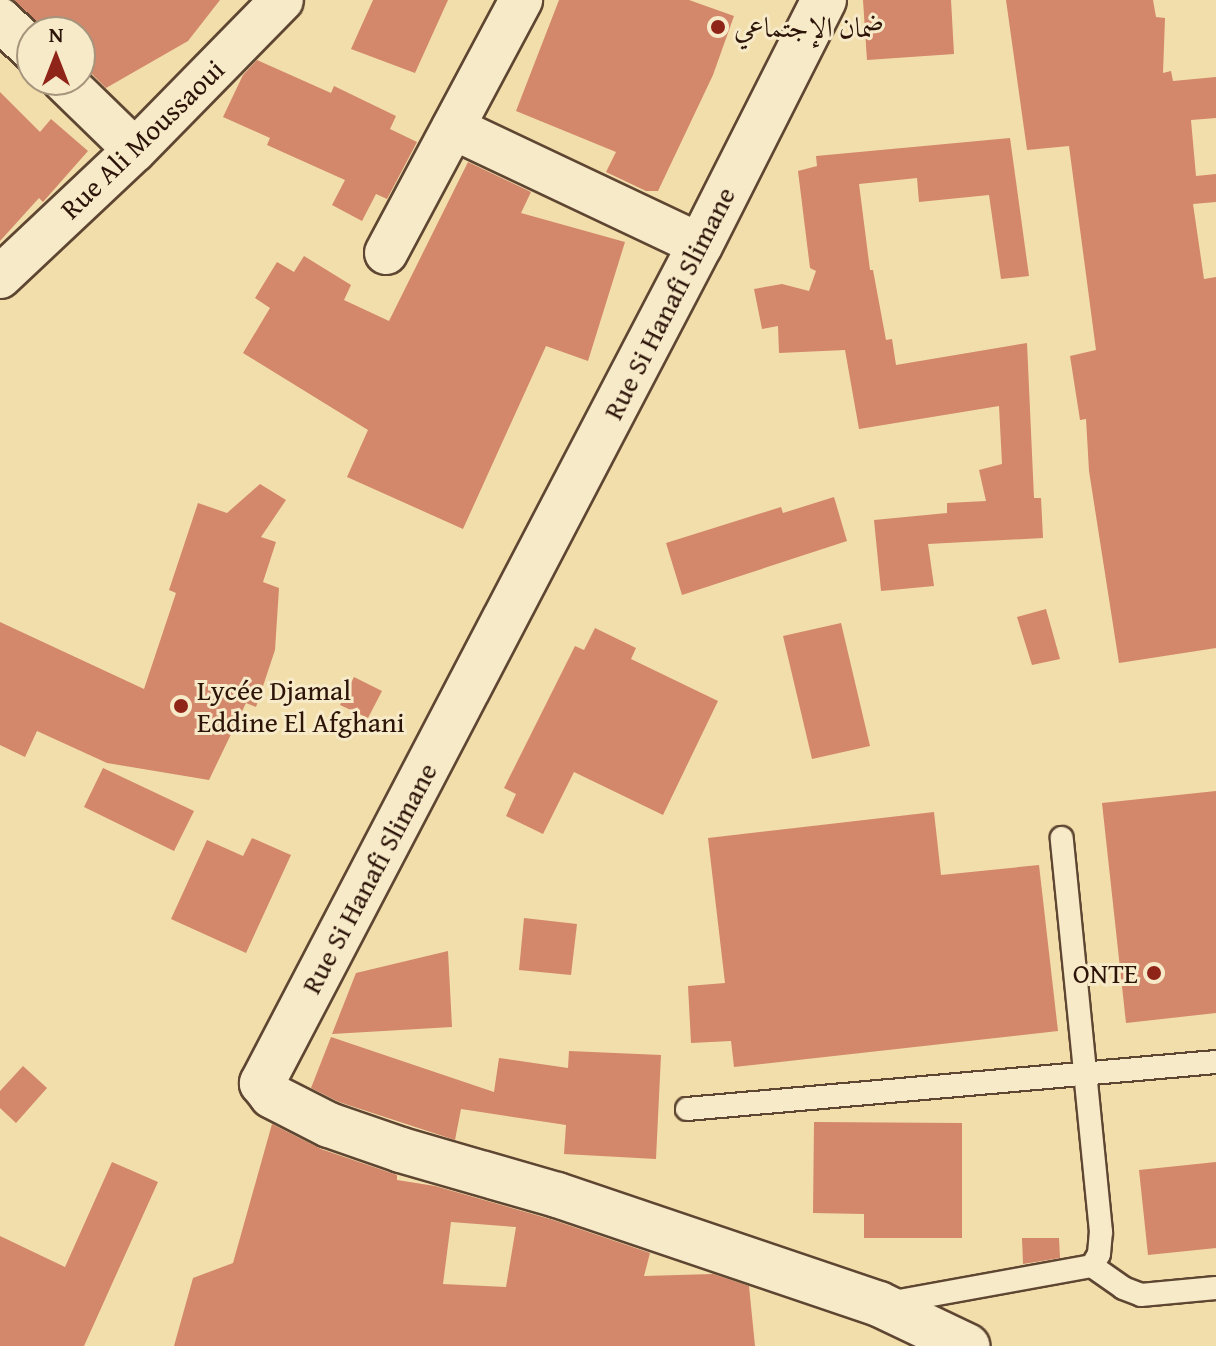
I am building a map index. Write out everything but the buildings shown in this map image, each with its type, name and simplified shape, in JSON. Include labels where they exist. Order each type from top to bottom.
[{"type":"street","name":"Rue Ali Moussaoui","points":[[0,277],[135,150],[282,0]]},
{"type":"street","points":[[386,253],[521,0]]},
{"type":"street","name":"Rue Si Hanafi Slimane","points":[[824,0],[700,245],[262,1083],[272,1096],[329,1125],[401,1150],[557,1195],[879,1304],[956,1345]]},
{"type":"street","points":[[0,19],[16,34]]},
{"type":"street","points":[[79,96],[135,150]]},
{"type":"street","points":[[453,128],[700,245]]},
{"type":"lane","points":[[1062,838],[1101,1232],[1099,1254],[1092,1266]]},
{"type":"lane","points":[[687,1109],[1216,1062]]},
{"type":"lane","points":[[879,1304],[1092,1266],[1123,1288],[1141,1295],[1216,1288]]},
{"type":"place","name":"ضمان الإجتماعي","points":[[718,27]]},
{"type":"place","name":"Lycée Djamal Eddine El Afghani","points":[[181,706]]},
{"type":"place","name":"ONTE","points":[[1154,973]]}]
